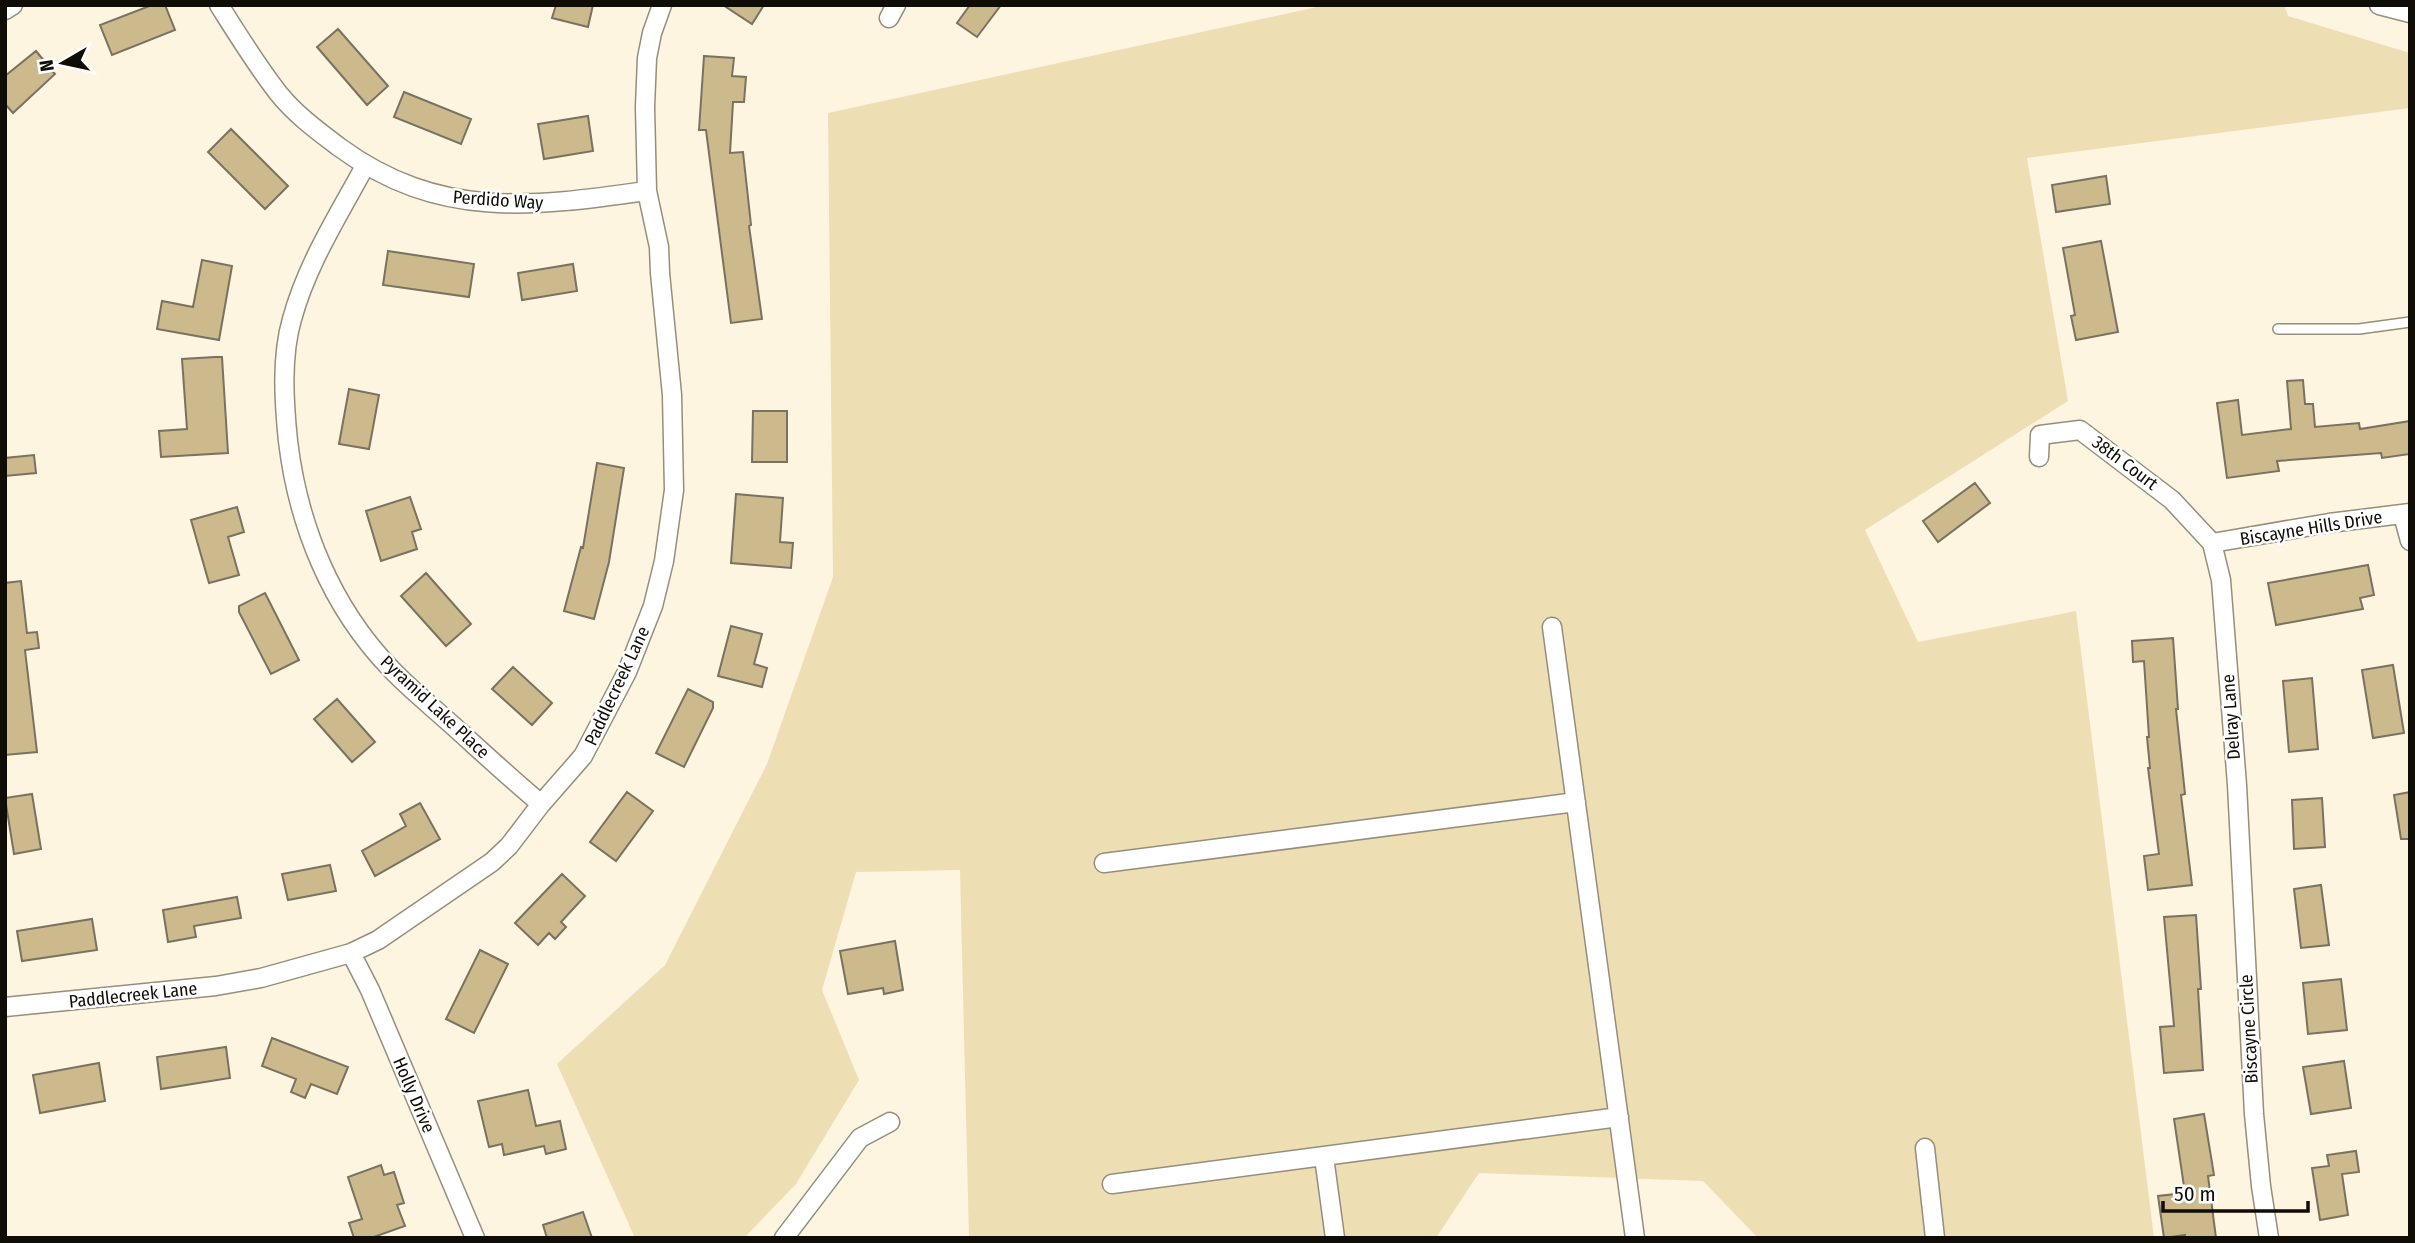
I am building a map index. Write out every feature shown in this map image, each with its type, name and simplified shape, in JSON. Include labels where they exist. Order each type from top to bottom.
[{"type":"street","points":[[5,10],[13,5]]},
{"type":"street","name":"Perdido Way","points":[[219,5],[281,96],[312,127],[365,166],[412,188],[468,202],[558,204],[647,191]]},
{"type":"street","name":"Paddlecreek Lane","points":[[5,1007],[216,986],[261,978],[351,953],[378,940],[492,862],[509,846],[583,756],[601,726],[637,650],[653,606],[664,561],[674,490],[673,395],[659,247],[647,191],[647,58],[662,5]]},
{"type":"street","points":[[2379,5],[2410,13]]},
{"type":"street","name":"Pyramid Lake Place","points":[[365,166],[317,253],[291,320],[285,368],[285,415],[295,485],[307,531],[332,586],[361,634],[391,669],[541,804]]},
{"type":"street","name":"38th Court","points":[[2039,457],[2040,435],[2080,430],[2172,500],[2212,543]]},
{"type":"street","points":[[2406,514],[2410,541]]},
{"type":"street","name":"Biscayne Hills Drive","points":[[2212,543],[2329,523],[2406,514]]},
{"type":"street","name":"Delray Lane","points":[[2212,543],[2221,580],[2237,785],[2242,891]]},
{"type":"street","points":[[1552,627],[1635,1238]]},
{"type":"street","points":[[1104,863],[1576,802]]},
{"type":"street","name":"Biscayne Circle","points":[[2242,891],[2259,1167],[2269,1238]]},
{"type":"street","name":"Holly Drive","points":[[351,953],[370,990],[475,1238]]},
{"type":"street","points":[[1112,1184],[1619,1117]]},
{"type":"street","points":[[784,1238],[860,1138],[890,1122]]},
{"type":"street","points":[[1925,1148],[1935,1238]]},
{"type":"street","points":[[1324,1157],[1335,1238]]},
{"type":"lane","points":[[2278,329],[2359,329],[2410,321]]},
{"type":"shaded area","points":[[1326,5],[2284,5],[2288,16],[2410,53],[2410,108],[2027,158],[2068,401],[1865,530],[1918,642],[2076,611],[2154,1238],[1758,1238],[1703,1181],[1479,1173],[1436,1238],[969,1238],[960,870],[856,872],[822,990],[859,1080],[796,1184],[744,1238],[635,1238],[557,1064],[665,965],[767,764],[833,577],[828,113]]},
{"type":"building","points":[[152,5],[165,5],[175,30],[112,55],[100,25]]},
{"type":"building","points":[[556,5],[593,5],[588,27],[552,18]]},
{"type":"building","points":[[723,5],[764,5],[752,24]]},
{"type":"building","points":[[970,5],[1001,5],[977,37],[957,23]]},
{"type":"building","points":[[338,29],[388,86],[367,105],[317,47]]},
{"type":"building","points":[[36,51],[55,74],[13,113],[5,104],[5,76]]},
{"type":"building","points":[[704,56],[734,58],[732,76],[746,77],[744,102],[733,102],[730,153],[743,152],[749,226],[762,319],[731,323],[706,130],[699,130]]},
{"type":"building","points":[[404,92],[471,119],[461,144],[394,117]]},
{"type":"building","points":[[588,116],[593,151],[544,159],[538,124]]},
{"type":"building","points":[[231,129],[288,186],[265,209],[208,152]]},
{"type":"building","points":[[2106,176],[2110,204],[2056,212],[2052,185]]},
{"type":"building","points":[[2101,241],[2118,332],[2076,340],[2071,316],[2075,315],[2063,248]]},
{"type":"building","points":[[388,251],[474,264],[469,297],[383,285]]},
{"type":"building","points":[[202,260],[232,266],[219,340],[157,329],[162,301],[193,307]]},
{"type":"building","points":[[573,264],[577,291],[522,300],[518,273]]},
{"type":"building","points":[[222,357],[228,453],[161,457],[159,431],[187,429],[182,359]]},
{"type":"building","points":[[2303,380],[2305,404],[2313,404],[2315,427],[2359,423],[2360,429],[2410,421],[2410,454],[2382,458],[2381,453],[2277,461],[2279,471],[2227,478],[2217,403],[2238,400],[2242,435],[2291,429],[2287,381]]},
{"type":"building","points":[[349,389],[379,395],[369,449],[339,444]]},
{"type":"building","points":[[753,411],[787,411],[787,462],[752,462]]},
{"type":"building","points":[[34,455],[36,473],[5,476],[5,458]]},
{"type":"building","points":[[597,463],[624,468],[609,562],[594,619],[564,611],[581,547],[583,548]]},
{"type":"building","points":[[1975,483],[1990,503],[1938,542],[1923,521]]},
{"type":"building","points":[[736,494],[783,498],[780,542],[793,543],[791,568],[731,563]]},
{"type":"building","points":[[410,497],[421,529],[412,532],[417,549],[381,561],[366,511]]},
{"type":"building","points":[[237,507],[244,532],[228,537],[239,575],[209,583],[191,520]]},
{"type":"building","points":[[2368,565],[2374,595],[2360,598],[2363,609],[2276,625],[2268,583]]},
{"type":"building","points":[[426,573],[471,624],[446,646],[401,596]]},
{"type":"building","points":[[21,581],[27,633],[37,632],[39,648],[25,650],[37,752],[5,755],[5,583]]},
{"type":"building","points":[[265,593],[299,660],[271,674],[239,612],[239,606]]},
{"type":"building","points":[[731,626],[762,634],[754,664],[767,668],[762,687],[718,676]]},
{"type":"building","points":[[2173,638],[2176,709],[2185,794],[2181,795],[2192,885],[2148,890],[2144,856],[2159,854],[2148,768],[2149,737],[2144,661],[2133,662],[2132,641]]},
{"type":"building","points":[[2393,665],[2404,733],[2373,738],[2362,670]]},
{"type":"building","points":[[513,667],[552,703],[532,725],[492,689]]},
{"type":"building","points":[[2312,678],[2318,749],[2289,752],[2283,681]]},
{"type":"building","points":[[688,689],[713,702],[713,708],[684,767],[656,753]]},
{"type":"building","points":[[337,699],[375,742],[352,762],[314,719]]},
{"type":"building","points":[[627,792],[653,811],[616,861],[590,842]]},
{"type":"building","points":[[2410,792],[2410,839],[2401,839],[2394,795]]},
{"type":"building","points":[[32,794],[41,849],[14,854],[5,798]]},
{"type":"building","points":[[2322,798],[2325,847],[2294,849],[2292,800]]},
{"type":"building","points":[[420,803],[440,839],[375,876],[362,851],[406,826],[400,814]]},
{"type":"building","points":[[330,865],[336,891],[288,900],[282,874]]},
{"type":"building","points":[[562,874],[585,896],[561,922],[566,927],[555,939],[549,933],[538,945],[515,923]]},
{"type":"building","points":[[2321,885],[2329,945],[2301,948],[2294,889]]},
{"type":"building","points":[[237,897],[241,918],[194,926],[196,937],[168,942],[163,910]]},
{"type":"building","points":[[2196,915],[2203,1070],[2164,1073],[2160,1027],[2174,1026],[2164,917]]},
{"type":"building","points":[[92,919],[97,950],[22,961],[17,931]]},
{"type":"building","points":[[895,941],[903,990],[884,994],[883,988],[848,994],[840,951]]},
{"type":"building","points":[[480,950],[508,964],[474,1033],[446,1019]]},
{"type":"building","points":[[2341,979],[2347,1030],[2308,1034],[2303,983]]},
{"type":"building","points":[[272,1038],[348,1067],[337,1094],[311,1084],[305,1098],[291,1092],[296,1079],[262,1066]]},
{"type":"building","points":[[226,1047],[230,1078],[161,1089],[157,1057]]},
{"type":"building","points":[[2344,1061],[2351,1108],[2311,1114],[2303,1067]]},
{"type":"building","points":[[99,1063],[105,1101],[40,1113],[33,1075]]},
{"type":"building","points":[[528,1090],[536,1126],[560,1121],[566,1149],[546,1154],[544,1146],[504,1155],[502,1144],[489,1147],[478,1101]]},
{"type":"building","points":[[2204,1114],[2214,1175],[2208,1176],[2216,1238],[2185,1238],[2185,1235],[2164,1238],[2158,1196],[2185,1193],[2174,1119]]},
{"type":"building","points":[[2356,1151],[2359,1172],[2342,1174],[2348,1215],[2320,1220],[2312,1168],[2329,1166],[2327,1155]]},
{"type":"building","points":[[381,1165],[384,1175],[394,1172],[404,1203],[397,1205],[405,1226],[371,1238],[354,1238],[349,1223],[362,1219],[348,1177]]},
{"type":"building","points":[[583,1212],[592,1238],[547,1238],[543,1225]]}]
